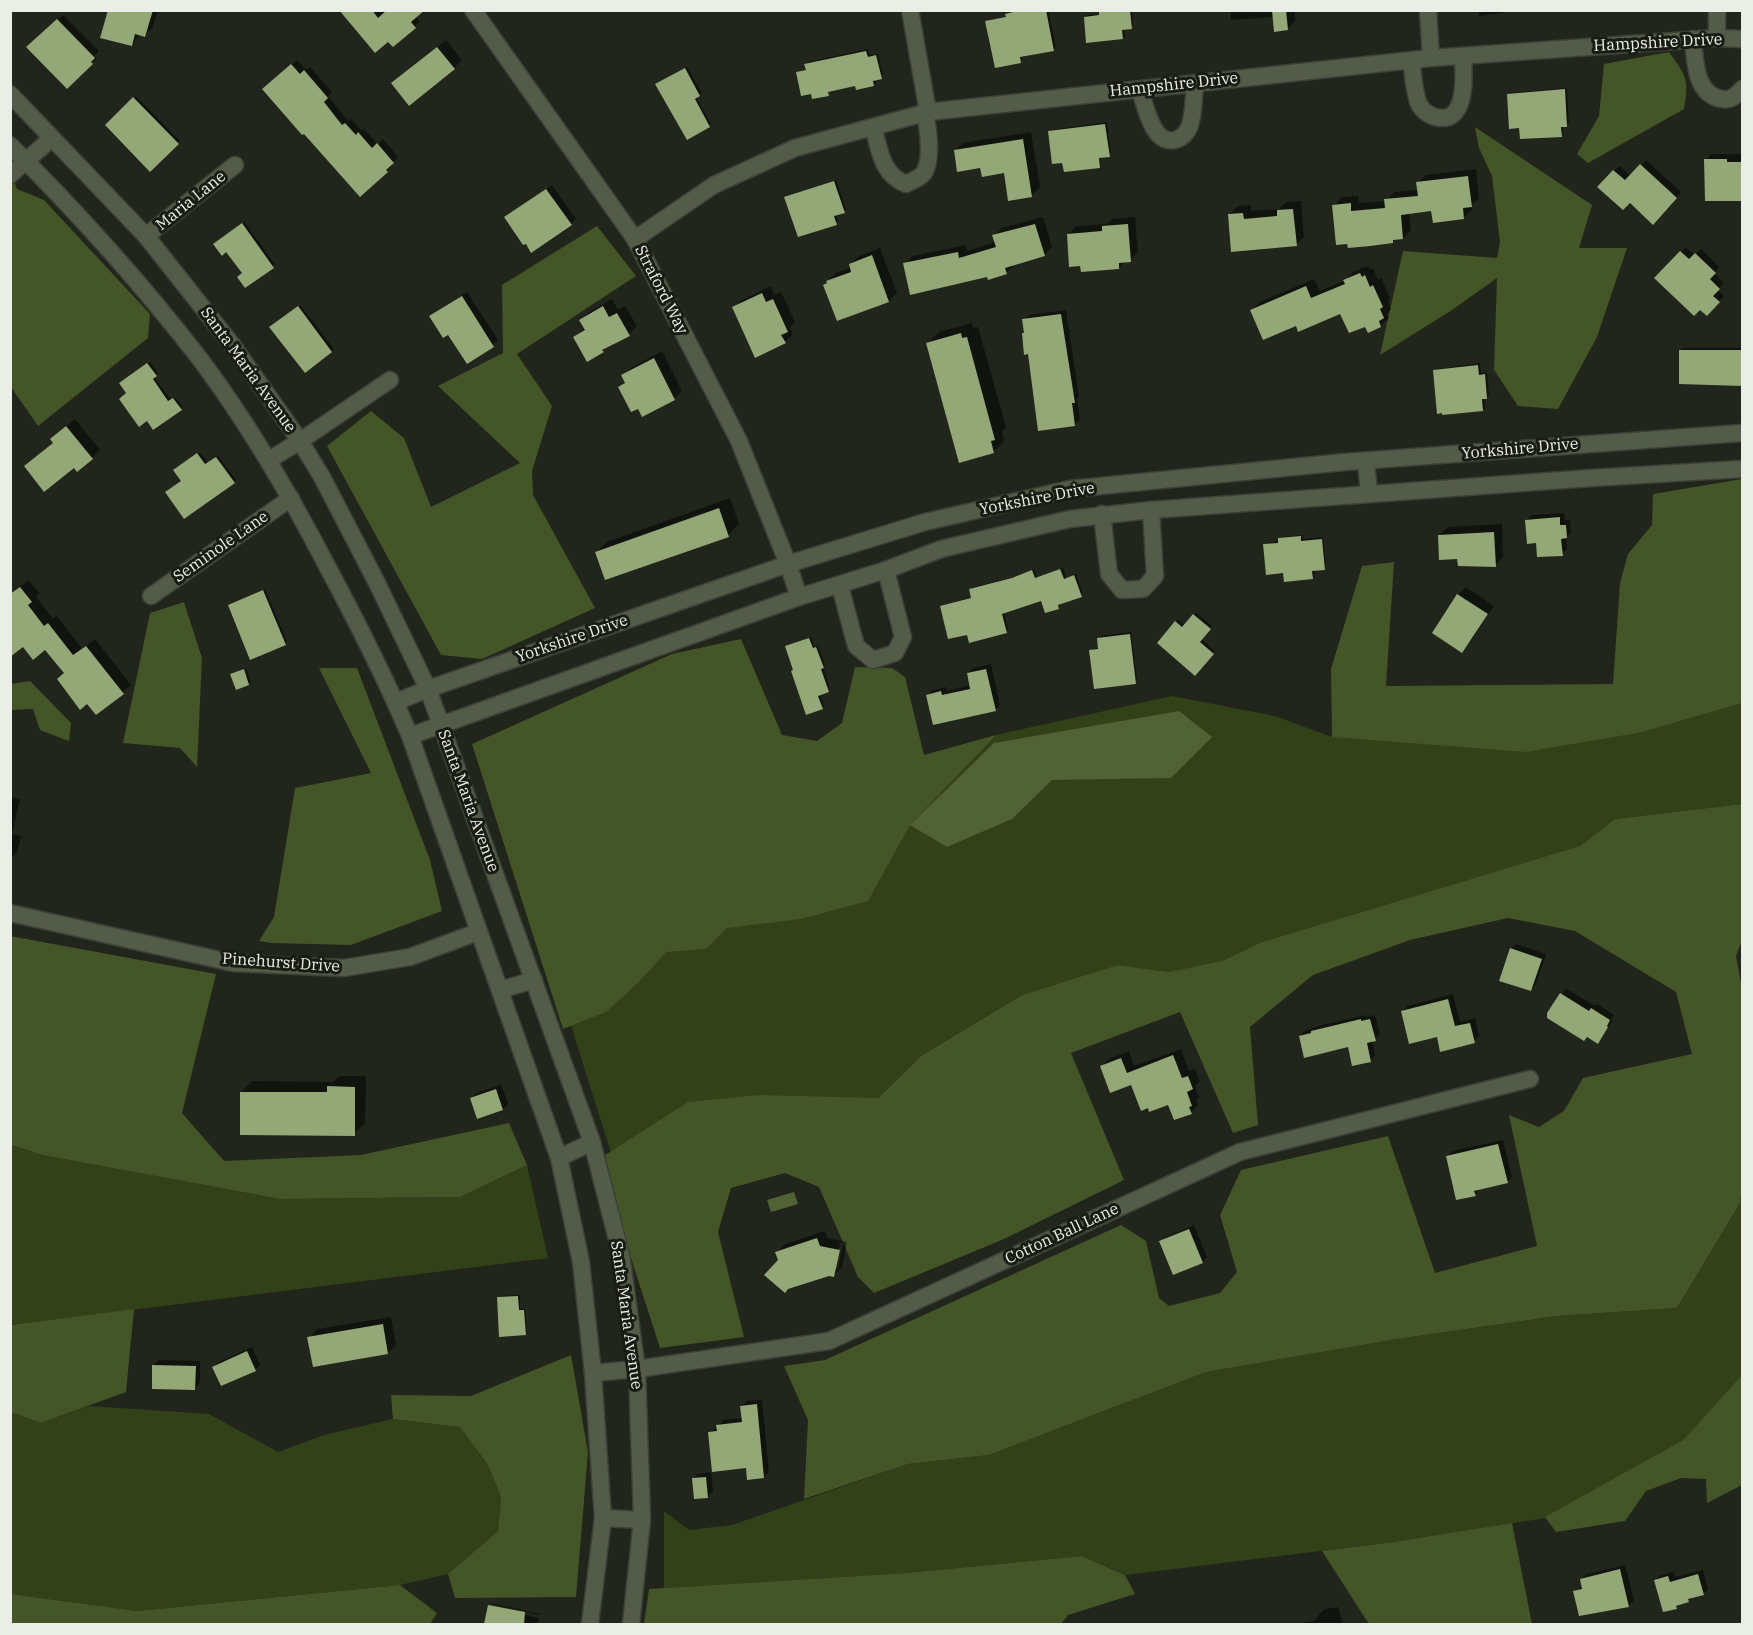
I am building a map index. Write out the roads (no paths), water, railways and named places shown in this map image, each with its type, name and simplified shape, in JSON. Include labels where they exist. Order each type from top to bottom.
[{"type":"street","points":[[873,127],[886,169],[895,179],[906,183],[917,180],[924,173],[928,161],[927,112],[910,10]]},
{"type":"street","points":[[1428,10],[1431,58]]},
{"type":"street","points":[[1717,10],[1717,38]]},
{"type":"street","name":"Straford Way","points":[[474,11],[635,239],[739,441],[799,597]]},
{"type":"street","points":[[1693,39],[1703,89],[1714,97],[1725,100],[1737,96],[1743,89]]},
{"type":"street","name":"Hampshire Drive","points":[[635,239],[714,185],[795,147],[927,112],[1431,58],[1693,39],[1743,39]]},
{"type":"street","points":[[1411,60],[1419,104],[1429,116],[1441,119],[1453,114],[1460,105],[1464,81],[1463,56]]},
{"type":"street","points":[[1140,89],[1153,128],[1162,138],[1170,140],[1179,139],[1186,133],[1191,121],[1195,83]]},
{"type":"street","name":"Santa Maria Avenue","points":[[10,94],[146,236],[234,346],[300,441],[322,477],[428,689],[592,1142],[621,1255],[637,1369],[642,1520],[631,1624]]},
{"type":"street","points":[[10,175],[52,138]]},
{"type":"street","name":"Santa Maria Avenue","points":[[10,145],[123,266],[193,351],[268,460],[291,498],[344,598],[410,735],[559,1158],[581,1262],[593,1373],[603,1518],[590,1624]]},
{"type":"street","name":"Maria Lane","points":[[146,236],[235,165]]},
{"type":"street","points":[[268,460],[390,380]]},
{"type":"street","name":"Yorkshire Drive","points":[[396,702],[788,564],[925,522],[1070,489],[1366,461],[1743,433]]},
{"type":"street","points":[[1366,461],[1369,494]]},
{"type":"street","name":"Yorkshire Drive","points":[[410,735],[941,549],[1070,519],[1151,510],[1591,477],[1743,469]]},
{"type":"street","name":"Seminole Lane","points":[[151,596],[291,498]]},
{"type":"street","points":[[1102,514],[1109,573],[1122,590],[1143,589],[1155,576],[1151,510]]},
{"type":"street","points":[[840,586],[856,646],[873,660],[895,653],[903,637],[886,570]]},
{"type":"street","name":"Pinehurst Drive","points":[[10,913],[233,963],[344,969],[410,957],[478,932]]},
{"type":"street","points":[[500,990],[534,980]]},
{"type":"street","name":"Cotton Ball Lane","points":[[593,1373],[637,1369],[829,1341],[1240,1152],[1530,1079]]},
{"type":"street","points":[[559,1158],[592,1142]]},
{"type":"street","points":[[603,1518],[642,1520]]}]
